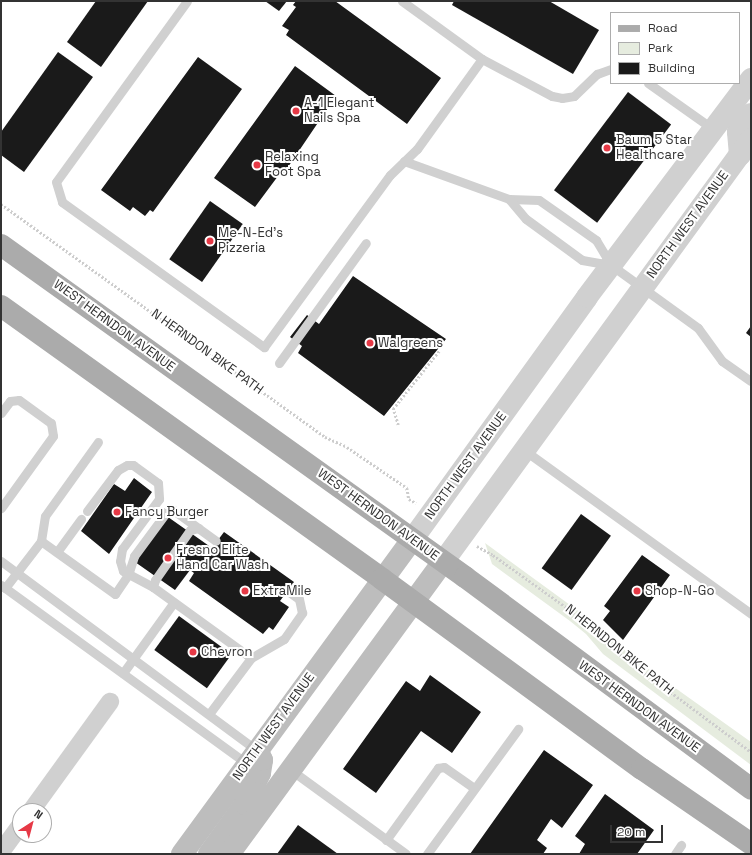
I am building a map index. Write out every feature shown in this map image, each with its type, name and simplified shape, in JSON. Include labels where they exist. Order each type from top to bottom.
[{"type":"main road","name":"WEST HERNDON AVENUE","points":[[1,245],[444,562],[751,789]]},
{"type":"main road","points":[[1,306],[414,602],[642,768],[751,844]]},
{"type":"main road","name":"NORTH WEST AVENUE","points":[[182,854],[412,540]]},
{"type":"main road","name":"NORTH WEST AVENUE","points":[[229,854],[444,562]]},
{"type":"main road","points":[[209,854],[245,804],[260,773],[262,760],[252,758]]},
{"type":"main road","points":[[191,854],[197,833]]},
{"type":"street","name":"NORTH WEST AVENUE","points":[[412,540],[611,265],[713,129],[747,87]]},
{"type":"street","points":[[747,152],[738,132],[751,114]]},
{"type":"street","name":"NORTH WEST AVENUE","points":[[444,562],[642,287],[747,152]]},
{"type":"street","points":[[37,803],[110,702]]},
{"type":"street","points":[[1,852],[12,837]]},
{"type":"lane","points":[[186,1],[56,182],[62,202],[264,347],[390,175],[417,149],[482,59]]},
{"type":"lane","points":[[402,1],[482,59],[557,98],[574,96],[597,74],[610,69]]},
{"type":"lane","points":[[649,84],[713,129]]},
{"type":"lane","points":[[404,161],[509,199],[539,200],[596,240],[611,265],[698,328],[722,361],[751,381]]},
{"type":"lane","points":[[509,199],[526,219],[582,260],[611,265]]},
{"type":"lane","points":[[279,363],[366,243]]},
{"type":"lane","points":[[1,413],[10,401],[18,400],[50,424],[53,436],[1,508]]},
{"type":"lane","points":[[98,442],[45,516],[40,541],[16,573],[3,586],[123,673],[252,758]]},
{"type":"lane","points":[[524,450],[751,614]]},
{"type":"lane","points":[[87,511],[118,470],[127,465],[133,465],[158,483],[159,499],[122,549],[120,561],[128,575],[153,587],[251,658]]},
{"type":"lane","points":[[40,541],[115,594],[128,575],[134,556],[168,510],[172,509],[216,541]]},
{"type":"lane","points":[[57,552],[81,519]]},
{"type":"lane","points":[[153,587],[155,580],[190,530],[198,528]]},
{"type":"lane","points":[[1,561],[209,714],[252,758]]},
{"type":"lane","points":[[209,714],[251,658],[284,639],[302,613],[299,599],[286,590]]},
{"type":"lane","points":[[123,673],[174,602]]},
{"type":"lane","points":[[427,854],[518,729]]},
{"type":"lane","points":[[386,840],[438,768],[444,767],[474,788]]},
{"type":"lane","points":[[291,770],[406,854]]},
{"type":"lane","points":[[675,854],[681,845]]},
{"type":"path","name":"N HERNDON BIKE PATH","points":[[1,204],[325,437],[347,447],[407,488],[409,498]]},
{"type":"path","points":[[398,425],[393,409],[439,351]]},
{"type":"path","name":"N HERNDON BIKE PATH","points":[[484,552],[494,555],[570,610],[613,649],[751,752]]},
{"type":"green space","points":[[485,543],[592,621],[636,660],[751,742],[751,765],[603,654],[586,634],[570,621],[492,564]]},
{"type":"building","points":[[96,1],[148,1],[101,67],[67,42]]},
{"type":"building","points":[[265,1],[287,1],[279,11]]},
{"type":"building","points":[[296,1],[335,1],[441,78],[407,124],[286,35],[289,30],[282,26],[296,7],[293,5]]},
{"type":"building","points":[[454,1],[549,1],[599,30],[573,74],[452,5]]},
{"type":"building","points":[[58,52],[93,77],[24,172],[1,155],[1,132]]},
{"type":"building","points":[[198,57],[242,89],[153,212],[150,210],[145,216],[133,207],[130,211],[101,190]]},
{"type":"building","points":[[295,66],[336,96],[284,173],[281,172],[255,207],[214,178]]},
{"type":"building","points":[[628,92],[671,124],[597,223],[554,190]]},
{"type":"building","points":[[210,201],[243,224],[202,282],[169,259]]},
{"type":"building","name":"Walgreens","points":[[353,276],[446,339],[384,416],[298,353],[302,346],[290,337],[307,315],[319,324]]},
{"type":"building","points":[[751,326],[751,337],[746,333]]},
{"type":"building","name":"Fancy Burger","points":[[134,478],[152,492],[109,554],[81,531],[114,484],[125,491]]},
{"type":"building","points":[[581,514],[611,536],[572,590],[542,568]]},
{"type":"building","name":"ExtraMile","points":[[168,517],[212,548],[224,532],[294,582],[280,601],[289,607],[273,630],[269,627],[263,634],[189,581],[194,573],[190,570],[175,590],[135,562]]},
{"type":"building","name":"Shop-N-Go","points":[[642,555],[670,575],[623,640],[603,620],[610,611],[604,606]]},
{"type":"building","name":"Chevron","points":[[179,616],[232,654],[207,688],[154,650]]},
{"type":"building","points":[[430,675],[481,712],[452,753],[421,731],[376,793],[343,769],[406,681],[420,691]]},
{"type":"building","points":[[544,750],[593,785],[562,828],[551,819],[537,840],[547,848],[543,854],[470,854]]},
{"type":"building","points":[[605,794],[654,830],[637,854],[579,854],[585,844],[575,836]]},
{"type":"building","points":[[298,825],[338,854],[277,854]]},
{"type":"place","name":"A-1 Elegant Nails Spa","points":[[296,111]]},
{"type":"place","name":"Baum 5 Star Healthcare","points":[[607,148]]},
{"type":"place","name":"Relaxing Foot Spa","points":[[257,165]]},
{"type":"place","name":"Me-N-Ed's Pizzeria","points":[[210,241]]},
{"type":"place","name":"Walgreens","points":[[370,343]]},
{"type":"place","name":"Fancy Burger","points":[[117,512]]},
{"type":"place","name":"Fresno Elite Hand Car Wash","points":[[168,558]]},
{"type":"place","name":"ExtraMile","points":[[245,591]]},
{"type":"place","name":"Shop-N-Go","points":[[637,591]]},
{"type":"place","name":"Chevron","points":[[193,652]]}]
